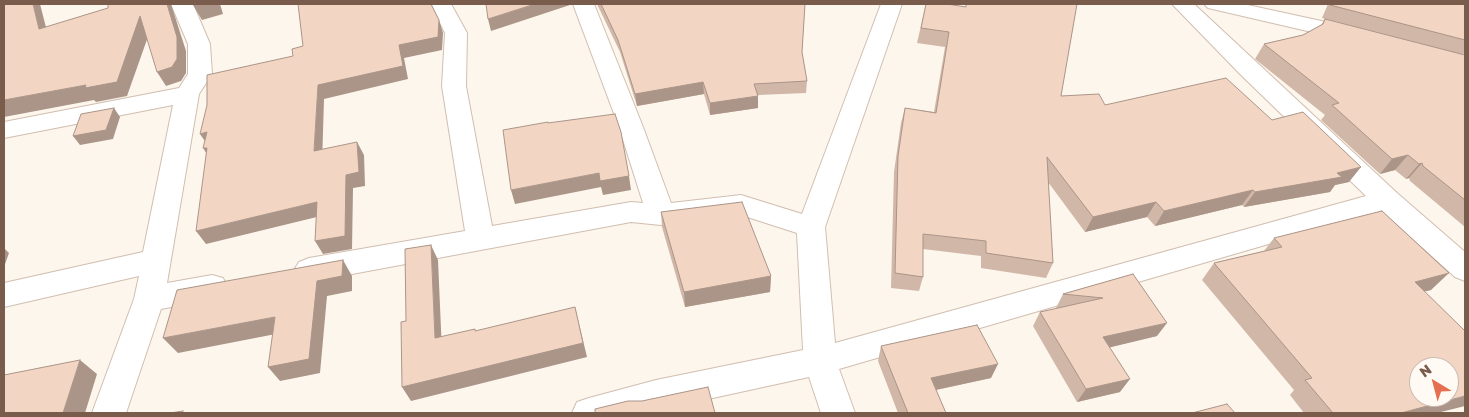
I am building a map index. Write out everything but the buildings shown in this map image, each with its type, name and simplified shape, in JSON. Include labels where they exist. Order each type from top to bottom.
[{"type":"street","points":[[109,413],[149,299],[187,94],[200,74],[199,44],[182,4]]},
{"type":"street","points":[[441,4],[456,33],[454,86],[480,239]]},
{"type":"street","points":[[583,4],[631,127],[661,214]]},
{"type":"street","points":[[838,413],[820,361],[811,227],[892,4]]},
{"type":"street","points":[[1182,4],[1387,200],[1465,269]]},
{"type":"street","points":[[1215,4],[1312,24],[1379,42]]},
{"type":"street","points":[[4,130],[187,94]]},
{"type":"street","points":[[589,413],[656,395],[820,361],[1387,200]]},
{"type":"street","points":[[285,274],[630,212],[661,214],[742,205],[811,227]]},
{"type":"street","points":[[4,295],[157,260]]},
{"type":"street","points":[[149,299],[237,283]]}]
